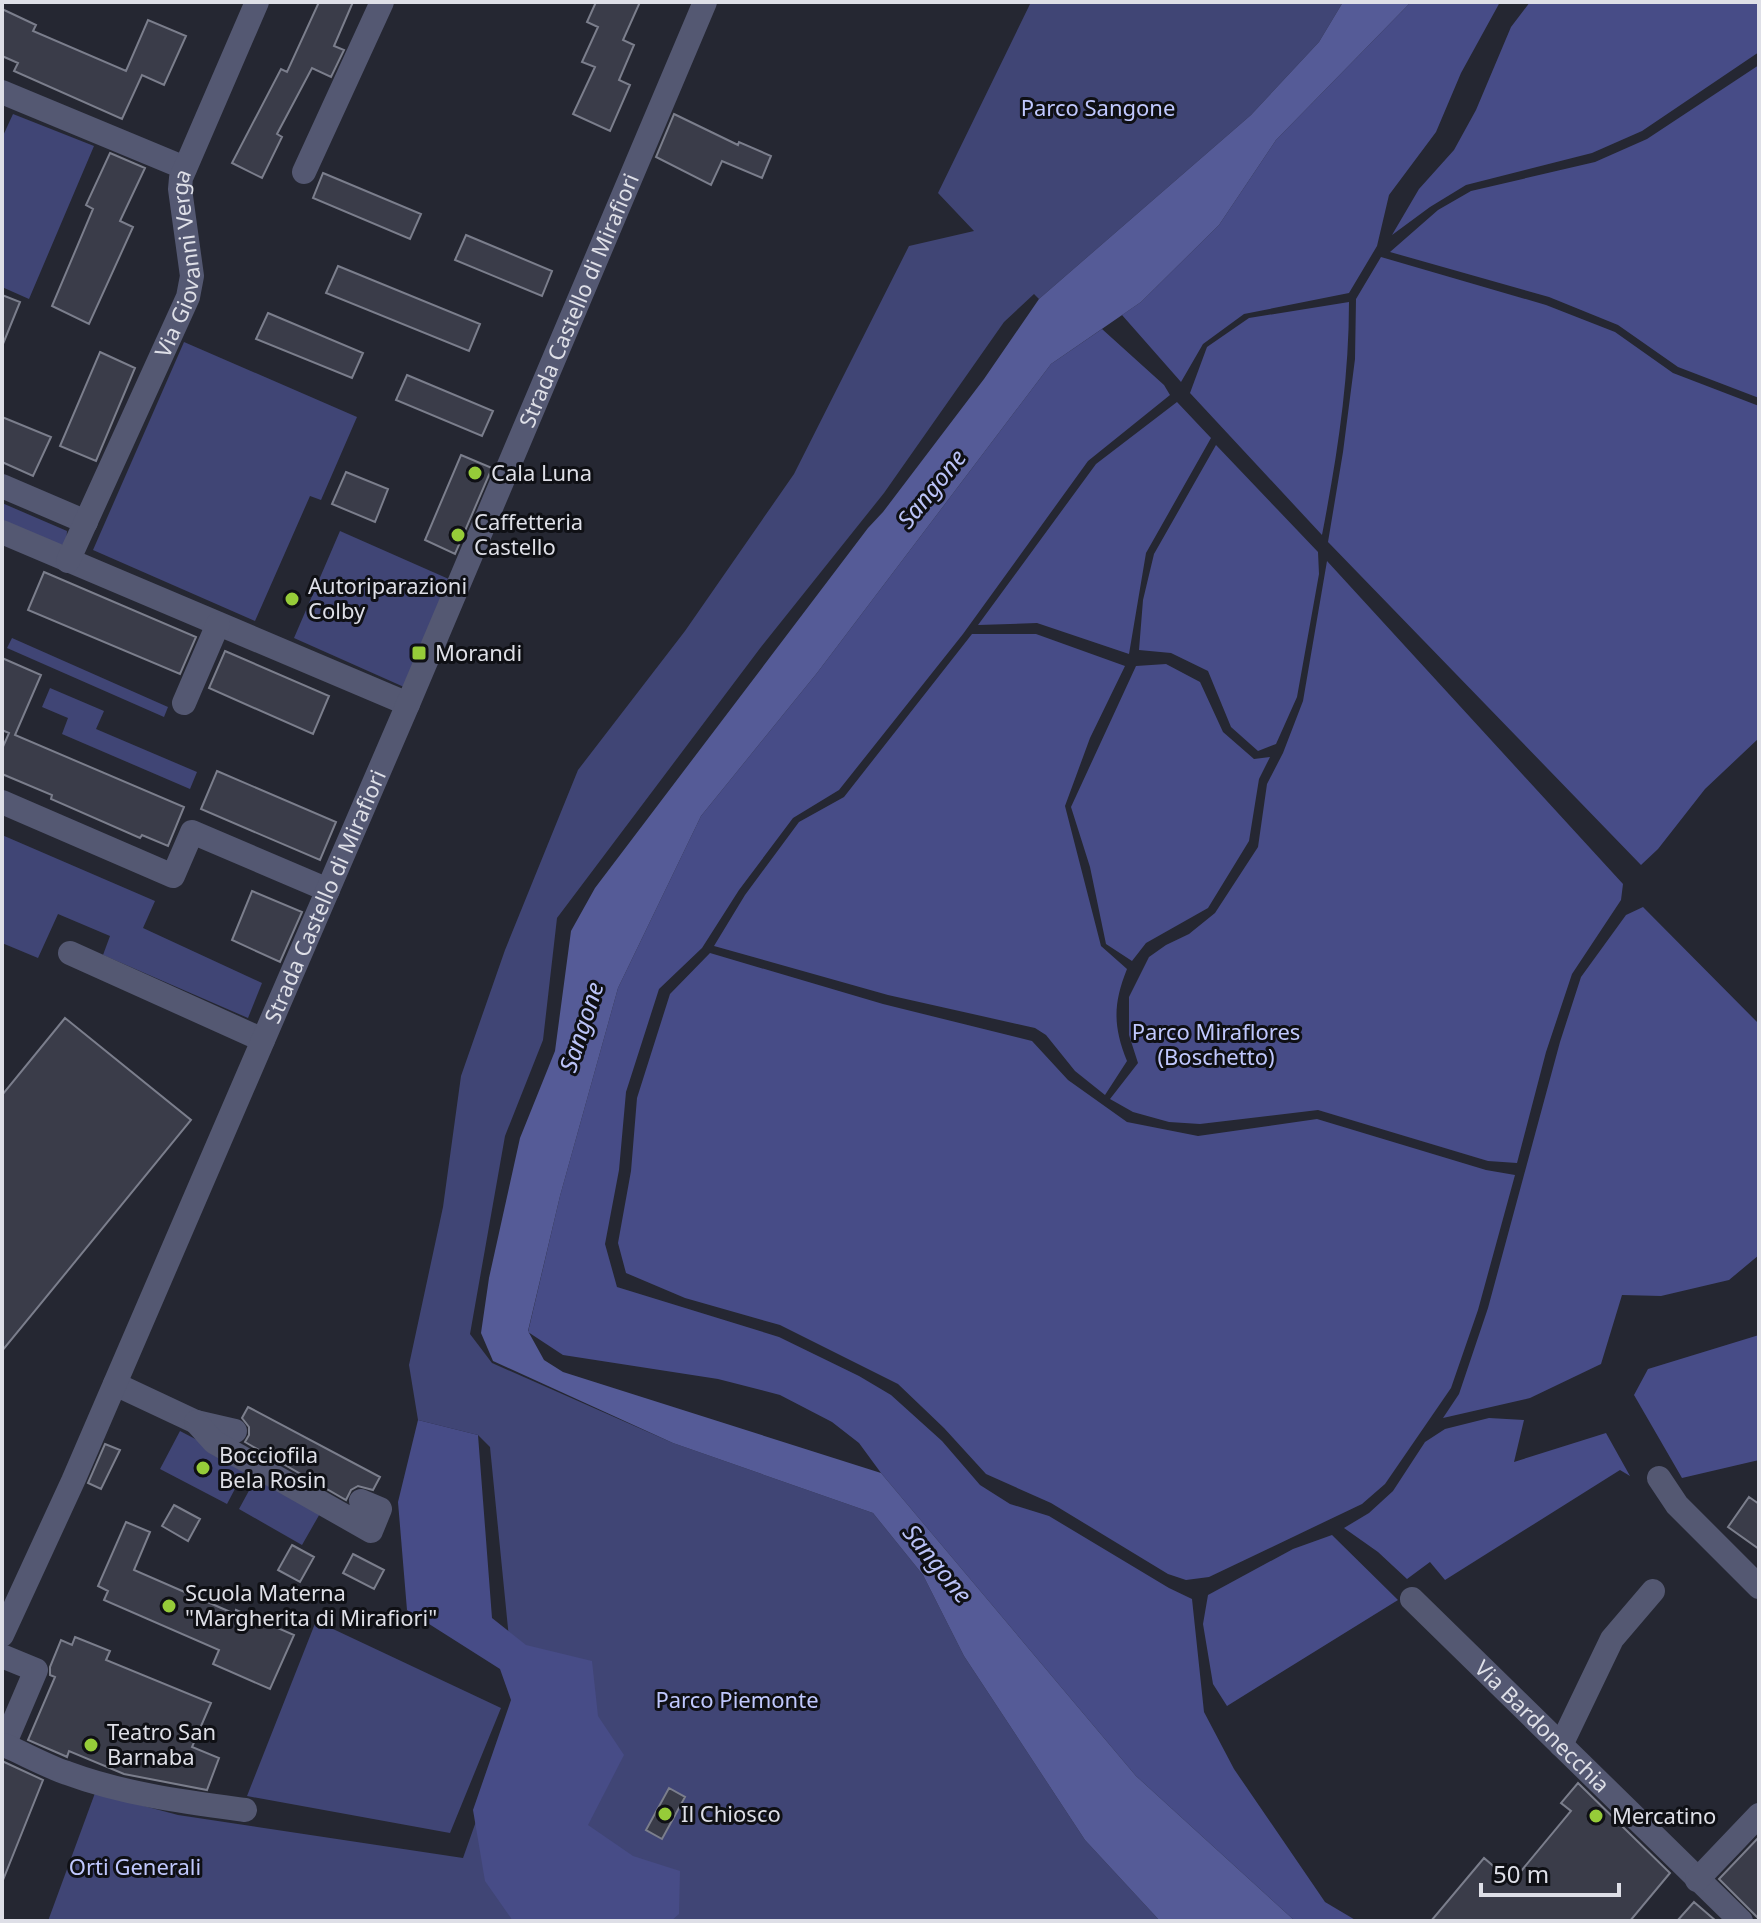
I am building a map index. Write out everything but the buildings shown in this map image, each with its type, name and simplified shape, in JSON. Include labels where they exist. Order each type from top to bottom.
[{"type":"street","name":"Via Giovanni Verga","points":[[68,561],[191,286],[180,189],[185,168],[257,2]]},
{"type":"street","points":[[304,172],[382,2]]},
{"type":"street","name":"Strada Castello di Mirafiori","points":[[2,1635],[115,1384],[328,890],[705,2]]},
{"type":"street","points":[[2,92],[185,168]]},
{"type":"street","points":[[2,486],[86,522]]},
{"type":"street","points":[[2,532],[408,704]]},
{"type":"street","points":[[184,703],[218,624]]},
{"type":"street","points":[[2,802],[173,876],[192,832],[328,890]]},
{"type":"street","name":"Strada Castello di Mirafiori","points":[[70,953],[263,1040]]},
{"type":"street","points":[[115,1384],[196,1422],[235,1431]]},
{"type":"street","points":[[196,1422],[214,1442],[371,1531],[380,1509],[361,1501]]},
{"type":"street","points":[[1659,1478],[1677,1505],[1759,1587]]},
{"type":"street","points":[[1561,1745],[1612,1639],[1653,1591]]},
{"type":"street","name":"Via Bardonecchia","points":[[1412,1599],[1741,1921]]},
{"type":"street","points":[[2,1656],[36,1670],[3,1745],[66,1773],[96,1782],[181,1801],[245,1810]]},
{"type":"street","points":[[1697,1880],[1759,1815]]},
{"type":"green space","name":"Parco Piemonte","points":[[1031,2],[1343,2],[1319,42],[1251,115],[1039,299],[1034,294],[1004,322],[884,493],[761,647],[557,918],[543,1040],[505,1136],[470,1334],[492,1363],[673,1443],[873,1513],[923,1575],[964,1656],[1085,1840],[1160,1921],[48,1921],[95,1793],[178,1815],[463,1858],[516,1709],[490,1447],[478,1435],[418,1420],[409,1365],[443,1207],[461,1076],[505,950],[578,770],[685,631],[794,474],[909,246],[974,231],[938,193]]},
{"type":"green space","points":[[1411,2],[1500,2],[1461,73],[1436,132],[1389,195],[1377,246],[1349,293],[1244,314],[1203,344],[1181,382],[1122,315],[1141,302],[1219,225],[1276,140]]},
{"type":"green space","points":[[1530,2],[1759,2],[1759,52],[1642,131],[1592,153],[1466,185],[1392,235],[1419,189],[1454,150],[1476,110],[1511,27]]},
{"type":"green space","points":[[1759,65],[1759,398],[1678,367],[1618,325],[1549,297],[1390,252],[1438,210],[1471,191],[1595,162],[1647,139]]},
{"type":"green space","points":[[13,114],[94,146],[29,299],[2,287],[2,138]]},
{"type":"green space","points":[[1381,257],[1546,305],[1615,332],[1673,373],[1759,406],[1759,738],[1705,789],[1658,849],[1641,865],[1328,542],[1355,359],[1356,299]]},
{"type":"green space","points":[[1349,302],[1341,419],[1322,535],[1190,393],[1207,347],[1249,318]]},
{"type":"green space","points":[[1102,329],[1164,385],[1170,395],[1088,461],[963,634],[839,790],[793,818],[739,890],[702,948],[659,989],[626,1092],[619,1170],[605,1244],[617,1287],[779,1337],[859,1376],[891,1395],[942,1441],[980,1485],[1010,1504],[1049,1516],[1192,1599],[1204,1712],[1234,1769],[1325,1902],[1357,1921],[1295,1921],[1136,1776],[859,1443],[832,1422],[780,1395],[718,1379],[563,1355],[528,1332],[560,1196],[618,988],[701,816],[817,673],[1051,364]]},
{"type":"green space","points":[[184,342],[357,417],[321,500],[310,496],[255,621],[93,550]]},
{"type":"green space","points":[[1177,402],[1211,438],[1146,553],[1129,654],[1037,623],[978,625],[1096,464]]},
{"type":"green space","points":[[1216,445],[1318,552],[1319,574],[1297,697],[1276,744],[1258,751],[1231,727],[1208,671],[1171,653],[1139,650],[1143,600],[1154,554]]},
{"type":"green space","points":[[2,503],[67,531],[66,544],[61,545],[2,520]]},
{"type":"green space","points":[[340,531],[451,580],[404,687],[294,638]]},
{"type":"green space","name":"Parco Miraflores (Boschetto)","points":[[1327,561],[1623,884],[1621,900],[1572,974],[1546,1052],[1517,1163],[1488,1161],[1318,1110],[1200,1124],[1169,1122],[1133,1112],[1110,1099],[1138,1063],[1129,1035],[1129,997],[1149,957],[1189,934],[1215,913],[1258,847],[1267,784],[1303,701]]},
{"type":"green space","points":[[972,634],[1036,634],[1125,666],[1090,738],[1065,806],[1101,946],[1127,969],[1116,1015],[1127,1061],[1105,1095],[1075,1071],[1046,1035],[1035,1028],[888,995],[714,946],[745,895],[799,822],[844,797]]},
{"type":"green space","points":[[12,638],[168,707],[164,717],[7,648]]},
{"type":"green space","points":[[1166,664],[1200,682],[1223,732],[1254,759],[1270,757],[1259,779],[1249,841],[1208,908],[1146,943],[1132,961],[1106,944],[1090,867],[1071,807],[1136,666]]},
{"type":"green space","points":[[50,688],[104,711],[96,729],[197,772],[190,789],[62,734],[68,718],[42,707]]},
{"type":"green space","points":[[2,835],[155,901],[143,928],[262,983],[248,1018],[103,955],[110,936],[58,914],[38,958],[2,943]]},
{"type":"green space","points":[[1643,907],[1759,1024],[1759,1255],[1729,1280],[1661,1296],[1622,1295],[1601,1364],[1530,1398],[1443,1418],[1459,1394],[1488,1308],[1560,1042],[1581,977],[1626,915]]},
{"type":"green space","points":[[710,953],[883,1004],[1032,1041],[1068,1080],[1127,1122],[1198,1136],[1317,1119],[1486,1170],[1515,1175],[1478,1310],[1451,1388],[1385,1484],[1362,1504],[1209,1577],[1186,1580],[1168,1574],[1051,1503],[986,1474],[898,1384],[780,1325],[685,1298],[626,1273],[618,1243],[631,1171],[637,1098],[670,994]]},
{"type":"green space","points":[[1759,1335],[1759,1460],[1682,1478],[1634,1395],[1648,1369]]},
{"type":"green space","points":[[1489,1418],[1524,1420],[1514,1462],[1606,1433],[1630,1476],[1620,1470],[1445,1580],[1430,1562],[1407,1579],[1378,1552],[1344,1528],[1369,1513],[1393,1491],[1425,1442],[1445,1429]]},
{"type":"green space","points":[[418,1420],[478,1435],[492,1618],[526,1645],[592,1661],[598,1716],[624,1755],[588,1825],[633,1856],[680,1871],[679,1914],[671,1921],[513,1921],[485,1881],[473,1810],[511,1700],[500,1669],[407,1610],[398,1502]]},
{"type":"green space","name":"Bocciofila Bela Rosin","points":[[180,1431],[247,1466],[227,1504],[160,1469]]},
{"type":"green space","name":"Bocciofila Bela Rosin","points":[[258,1474],[322,1510],[302,1545],[239,1509]]},
{"type":"green space","points":[[1332,1535],[1398,1600],[1227,1706],[1213,1684],[1203,1624],[1208,1595],[1293,1549]]},
{"type":"green space","points":[[316,1621],[501,1708],[450,1833],[247,1796]]},
{"type":"water","name":"Sangone","points":[[1343,2],[1411,2],[1276,140],[1219,225],[1141,302],[1051,364],[817,673],[701,816],[618,988],[560,1196],[528,1331],[544,1360],[563,1372],[881,1473],[1136,1776],[1295,1921],[1160,1921],[1085,1840],[964,1656],[923,1575],[873,1513],[673,1443],[493,1361],[481,1333],[489,1278],[520,1138],[555,1051],[571,931],[595,888],[984,379],[1039,299],[1251,115],[1319,42]]},
{"type":"place","name":"Cala Luna","points":[[475,473]]},
{"type":"place","name":"Caffetteria Castello","points":[[458,535]]},
{"type":"place","name":"Autoriparazioni Colby","points":[[292,599]]},
{"type":"place","name":"Morandi","points":[[419,653]]},
{"type":"place","name":"Bocciofila Bela Rosin","points":[[203,1468]]},
{"type":"place","name":"Scuola Materna \"Margherita di Mirafiori\"","points":[[169,1606]]},
{"type":"place","name":"Teatro San Barnaba","points":[[91,1745]]},
{"type":"place","name":"Il Chiosco","points":[[665,1814]]},
{"type":"place","name":"Mercatino","points":[[1596,1816]]},
{"type":"park label","name":"Parco Sangone","points":[[1098,108]]},
{"type":"park label","name":"Orti Generali","points":[[135,1867]]}]
